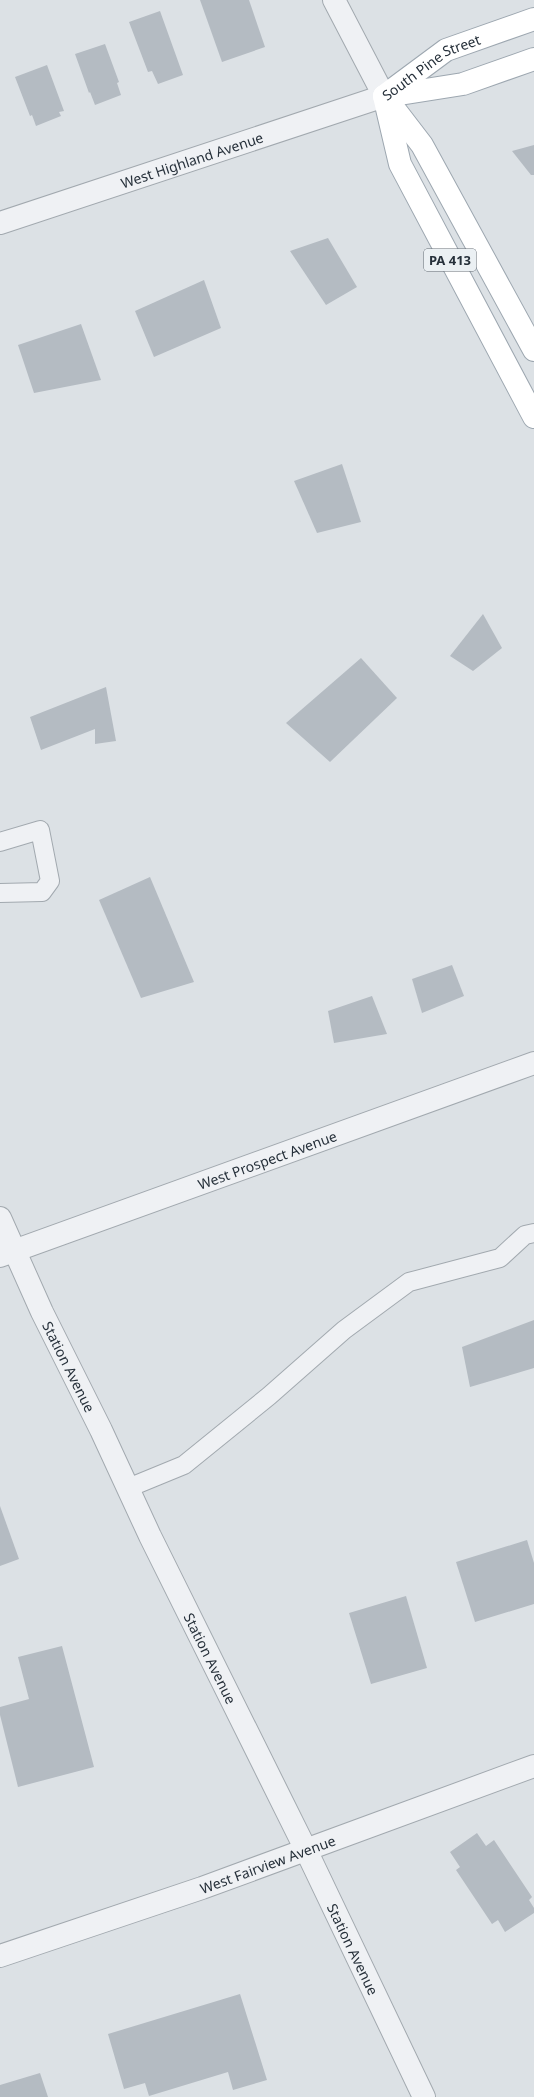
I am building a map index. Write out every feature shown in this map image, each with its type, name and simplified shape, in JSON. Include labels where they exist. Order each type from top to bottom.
[{"type":"main road","name":"South Pine Street","points":[[384,96],[446,50],[534,18]]},
{"type":"main road","name":"South Pine Street","points":[[384,96],[463,84],[534,59]]},
{"type":"main road","name":"PA 413","points":[[384,96],[422,145],[534,350]]},
{"type":"main road","name":"PA 413","points":[[384,96],[400,164],[534,417]]},
{"type":"street","points":[[334,0],[384,96]]},
{"type":"street","name":"West Highland Avenue","points":[[0,223],[384,96]]},
{"type":"street","name":"West Prospect Avenue","points":[[8,1253],[534,1063]]},
{"type":"street","name":"Station Avenue","points":[[0,1218],[8,1253],[42,1312],[150,1536],[306,1850],[424,2097]]},
{"type":"street","name":"West Fairview Avenue","points":[[0,1956],[202,1888],[534,1766]]},
{"type":"lane","points":[[0,842],[40,830],[50,881],[42,892],[0,893]]},
{"type":"lane","points":[[128,1488],[184,1465],[269,1396],[344,1330],[409,1282],[500,1258],[525,1235],[534,1233]]},
{"type":"building","points":[[200,0],[249,0],[265,47],[222,62]]},
{"type":"building","points":[[160,11],[183,75],[158,84],[152,71],[148,72],[129,22]]},
{"type":"building","points":[[105,44],[119,82],[117,83],[121,95],[95,105],[90,92],[89,93],[75,54]]},
{"type":"building","points":[[47,65],[64,111],[59,112],[61,116],[36,126],[32,115],[30,116],[15,77]]},
{"type":"building","points":[[534,145],[534,175],[531,175],[512,151]]},
{"type":"building","points":[[328,238],[357,287],[326,305],[290,251]]},
{"type":"building","points":[[204,280],[221,328],[154,357],[135,311]]},
{"type":"building","points":[[81,324],[101,380],[34,393],[18,345]]},
{"type":"building","points":[[342,464],[361,522],[317,533],[294,481]]},
{"type":"building","points":[[483,614],[502,648],[473,671],[450,656]]},
{"type":"building","points":[[361,658],[397,698],[330,762],[286,723]]},
{"type":"building","points":[[106,687],[116,741],[95,744],[95,729],[41,750],[30,717]]},
{"type":"building","points":[[150,877],[194,982],[141,998],[99,900]]},
{"type":"building","points":[[452,965],[464,996],[422,1013],[412,979]]},
{"type":"building","points":[[372,996],[387,1034],[334,1043],[328,1011]]},
{"type":"building","points":[[534,1320],[534,1368],[470,1387],[462,1347]]},
{"type":"building","points":[[0,1506],[19,1559],[0,1566]]},
{"type":"building","points":[[527,1540],[534,1563],[534,1604],[475,1622],[456,1562]]},
{"type":"building","points":[[406,1596],[427,1668],[371,1684],[349,1613]]},
{"type":"building","points":[[62,1646],[94,1767],[18,1787],[0,1715],[0,1707],[29,1699],[18,1657]]},
{"type":"building","points":[[477,1833],[486,1846],[494,1840],[532,1897],[529,1900],[534,1908],[534,1913],[505,1932],[498,1920],[492,1924],[456,1870],[460,1867],[450,1852]]},
{"type":"building","points":[[240,1994],[267,2080],[233,2090],[228,2072],[149,2096],[145,2083],[124,2089],[108,2034]]},
{"type":"building","points":[[40,2073],[48,2097],[0,2097],[0,2085]]}]
